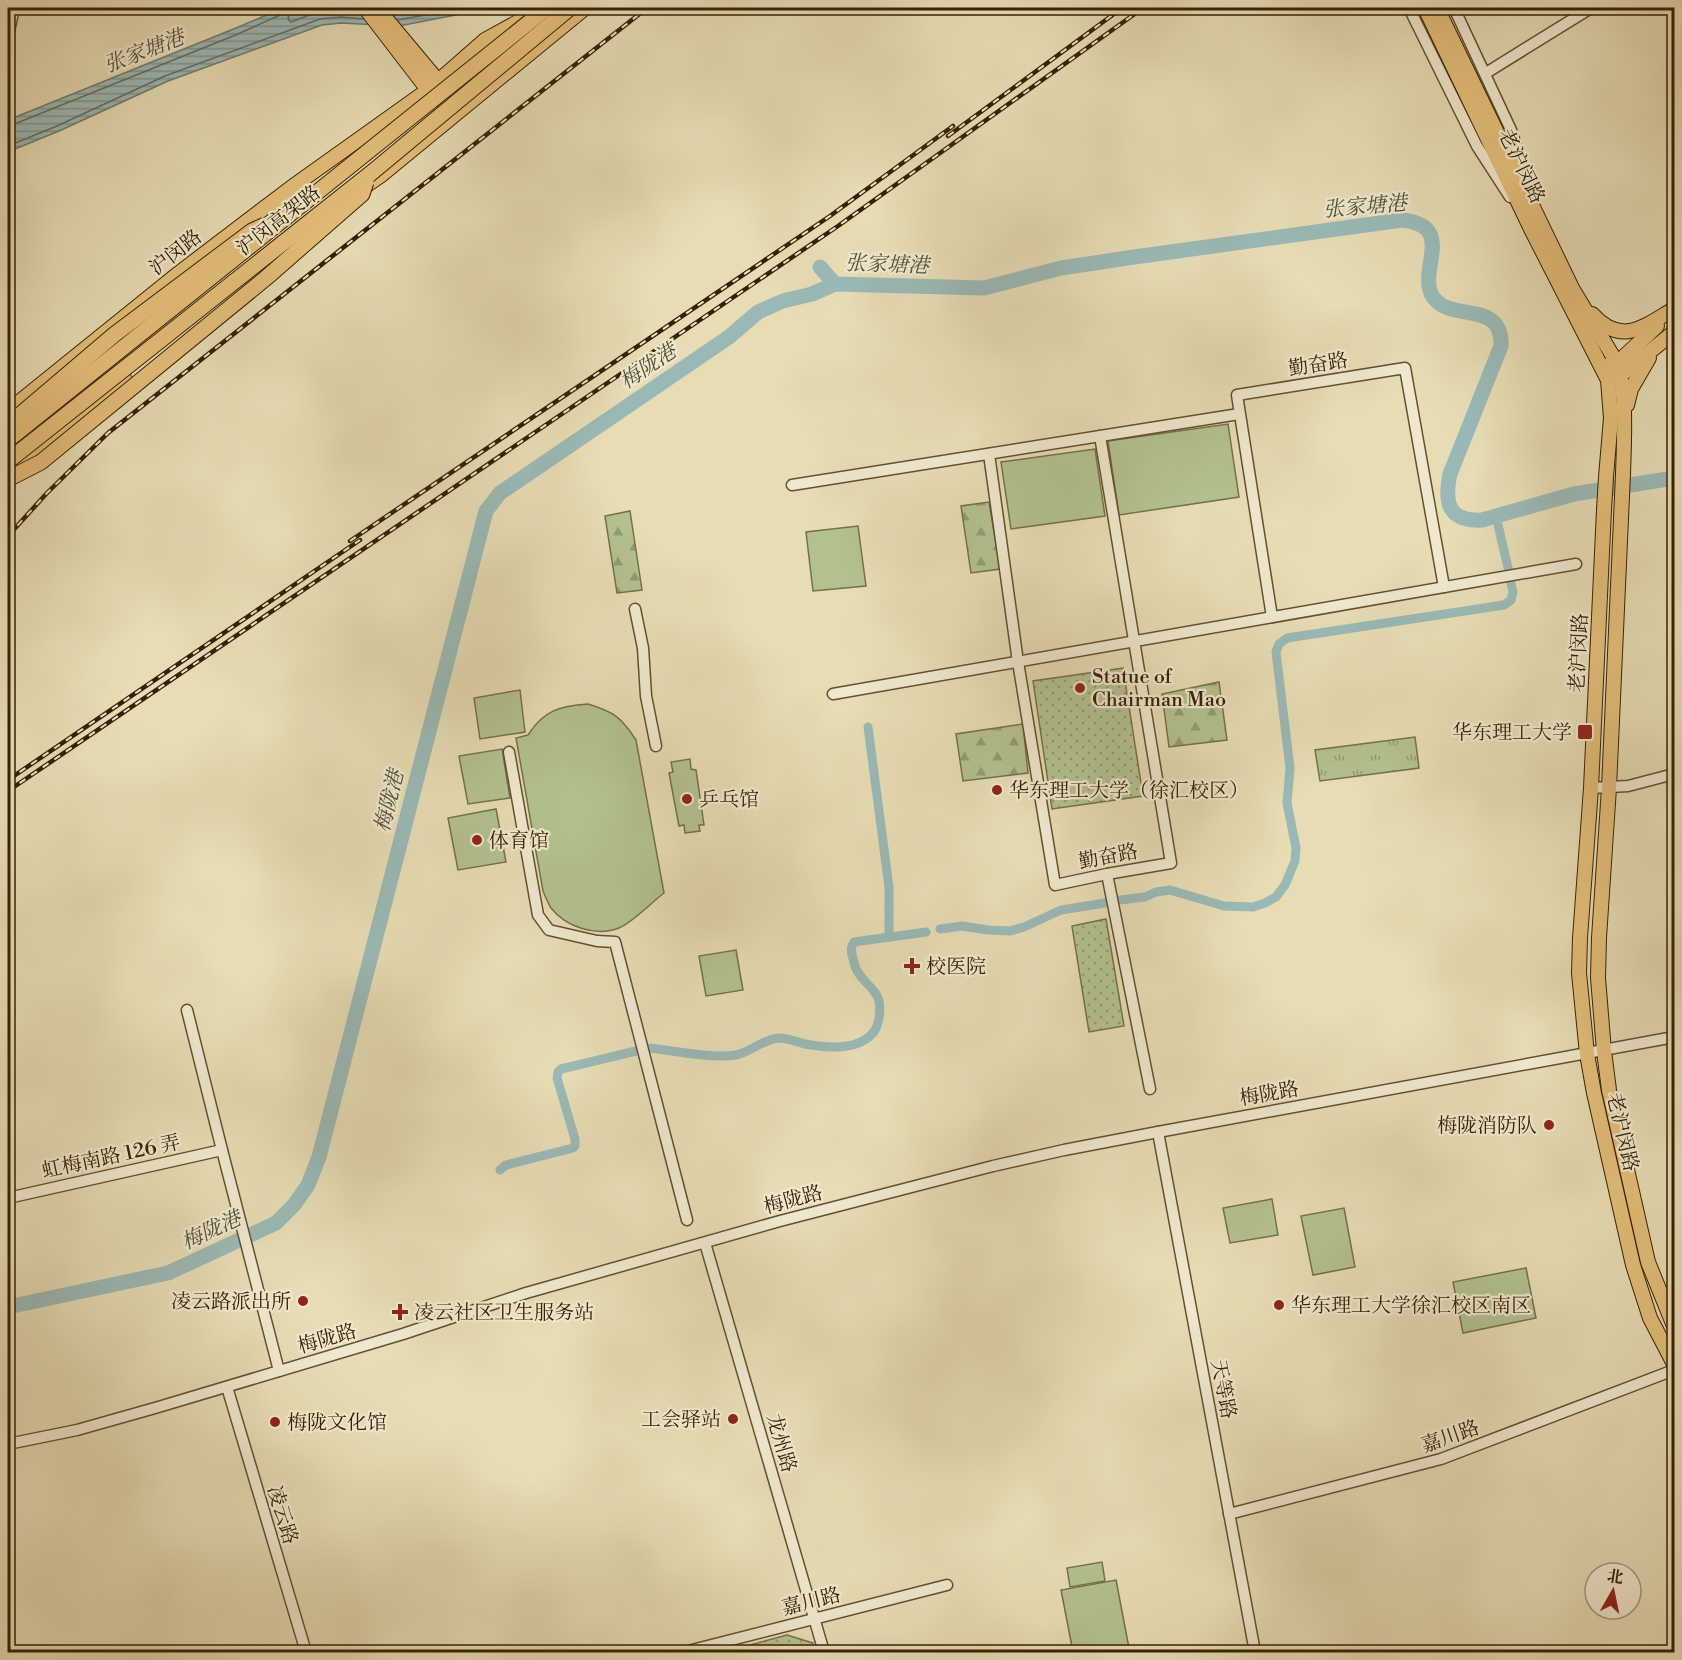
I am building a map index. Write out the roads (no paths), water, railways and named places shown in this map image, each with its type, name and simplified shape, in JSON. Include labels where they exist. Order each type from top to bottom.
[{"type":"highway","name":"沪闵高架路","points":[[8,439],[547,8]]},
{"type":"highway","name":"沪闵高架路","points":[[9,470],[572,8]]},
{"type":"highway","points":[[9,470],[41,462],[266,278],[362,194],[370,174]]},
{"type":"highway","points":[[8,425],[115,334],[252,231],[292,212]]},
{"type":"main road","points":[[365,8],[388,29],[451,106]]},
{"type":"main road","points":[[377,8],[388,29]]},
{"type":"main road","name":"沪闵路","points":[[8,439],[435,88],[485,40],[525,18],[538,8]]},
{"type":"main road","points":[[9,470],[345,199],[373,169],[572,8]]},
{"type":"main road","points":[[451,106],[585,8]]},
{"type":"main road","name":"老沪闵路","points":[[1425,8],[1612,371],[1591,788],[1579,973],[1593,1093],[1634,1265],[1650,1318],[1674,1364]]},
{"type":"main road","name":"老沪闵路","points":[[1437,8],[1536,226],[1572,288],[1612,371],[1623,419],[1622,508],[1598,978],[1609,1089],[1648,1262],[1674,1326]]},
{"type":"main road","name":"沪闵路","points":[[8,411],[179,273],[372,131],[435,88]]},
{"type":"main road","name":"沪闵路","points":[[329,174],[372,131]]},
{"type":"main road","points":[[260,212],[303,195]]},
{"type":"main road","points":[[1572,288],[1601,324],[1616,331],[1639,330],[1674,310]]},
{"type":"main road","points":[[1612,371],[1674,310]]},
{"type":"main road","points":[[1612,371],[1656,348],[1674,333]]},
{"type":"main road","points":[[1623,419],[1631,389],[1642,366],[1656,348]]},
{"type":"street","points":[[8,36],[14,8]]},
{"type":"street","points":[[1409,8],[1477,146],[1536,226]]},
{"type":"street","points":[[1454,8],[1511,130],[1536,226]]},
{"type":"street","points":[[1485,73],[1591,8]]},
{"type":"street","name":"勤奋路","points":[[1239,414],[1236,395],[1405,368],[1444,587]]},
{"type":"street","points":[[792,485],[1239,414],[1272,617]]},
{"type":"street","name":"勤奋路","points":[[988,454],[1018,662],[1055,885],[1171,863],[1100,436]]},
{"type":"street","points":[[833,694],[1576,564]]},
{"type":"street","points":[[635,609],[643,648],[646,696],[656,746]]},
{"type":"street","points":[[509,752],[538,915],[549,930],[597,941],[615,942],[687,1220]]},
{"type":"street","points":[[1591,788],[1629,786],[1674,774]]},
{"type":"street","points":[[1107,874],[1150,1089]]},
{"type":"street","points":[[187,1010],[279,1371]]},
{"type":"street","name":"梅陇路","points":[[8,1444],[77,1430],[403,1334],[525,1293],[791,1218],[993,1166],[1158,1132],[1674,1037]]},
{"type":"street","name":"天等路","points":[[1158,1132],[1255,1653]]},
{"type":"street","name":"虹梅南路 126 弄","points":[[8,1198],[222,1150]]},
{"type":"street","name":"龙州路","points":[[705,1243],[824,1653]]},
{"type":"street","name":"嘉川路","points":[[1229,1514],[1442,1460],[1674,1370]]},
{"type":"street","name":"凌云路","points":[[227,1387],[306,1653]]},
{"type":"street","name":"嘉川路","points":[[684,1653],[947,1585]]},
{"type":"water","points":[[283,8],[492,8],[399,26],[341,23],[322,25],[168,81],[8,152],[8,120]]},
{"type":"waterway","name":"张家塘港","points":[[820,267],[835,284],[984,288],[1061,268],[1134,257],[1402,220],[1419,224],[1428,231],[1432,240],[1429,286],[1433,297],[1441,305],[1485,317],[1494,322],[1499,331],[1501,346],[1450,474],[1448,493],[1451,508],[1455,514],[1462,518],[1482,520],[1574,494],[1674,478]]},
{"type":"waterway","name":"梅陇港","points":[[8,1307],[168,1273],[276,1223],[294,1205],[308,1185],[319,1157],[486,511],[500,493],[729,337],[758,312],[835,284]]},
{"type":"waterway","points":[[1496,516],[1508,568]]},
{"type":"waterway","points":[[1120,900],[1145,897],[1156,892],[1170,890],[1224,906],[1253,907],[1276,897],[1285,885],[1295,861],[1296,848],[1287,803],[1290,768],[1276,652],[1279,644],[1287,638],[1504,605],[1511,600],[1513,592],[1511,583]]},
{"type":"waterway","points":[[868,727],[889,887],[889,937]]},
{"type":"waterway","points":[[940,929],[962,926],[1010,931],[1061,910],[1105,903]]},
{"type":"waterway","points":[[650,1048],[726,1056],[736,1055],[779,1038],[822,1047],[857,1044],[874,1032],[880,1010],[876,993],[860,976],[856,968],[851,951],[854,942],[926,932]]},
{"type":"waterway","points":[[500,1170],[506,1165],[575,1146],[557,1078],[561,1069],[636,1051]]},
{"type":"railway","points":[[8,536],[47,493],[108,433],[647,8]]},
{"type":"railway","points":[[948,136],[1122,8]]},
{"type":"railway","points":[[8,791],[838,226],[1143,8]]},
{"type":"railway","points":[[350,541],[830,216],[953,126]]},
{"type":"railway","points":[[8,780],[360,540]]},
{"type":"place","name":"Statue of Chairman Mao","points":[[1080,688]]},
{"type":"place","name":"华东理工大学","points":[[1585,732]]},
{"type":"place","name":"华东理工大学（徐汇校区）","points":[[997,790]]},
{"type":"place","name":"乒乓馆","points":[[687,799]]},
{"type":"place","name":"体育馆","points":[[477,840]]},
{"type":"place","name":"校医院","points":[[912,966]]},
{"type":"place","name":"梅陇消防队","points":[[1549,1125]]},
{"type":"place","name":"凌云路派出所","points":[[303,1301]]},
{"type":"place","name":"华东理工大学徐汇校区南区","points":[[1279,1305]]},
{"type":"place","name":"凌云社区卫生服务站","points":[[400,1312]]},
{"type":"place","name":"工会驿站","points":[[733,1419]]},
{"type":"place","name":"梅陇文化馆","points":[[275,1422]]}]
